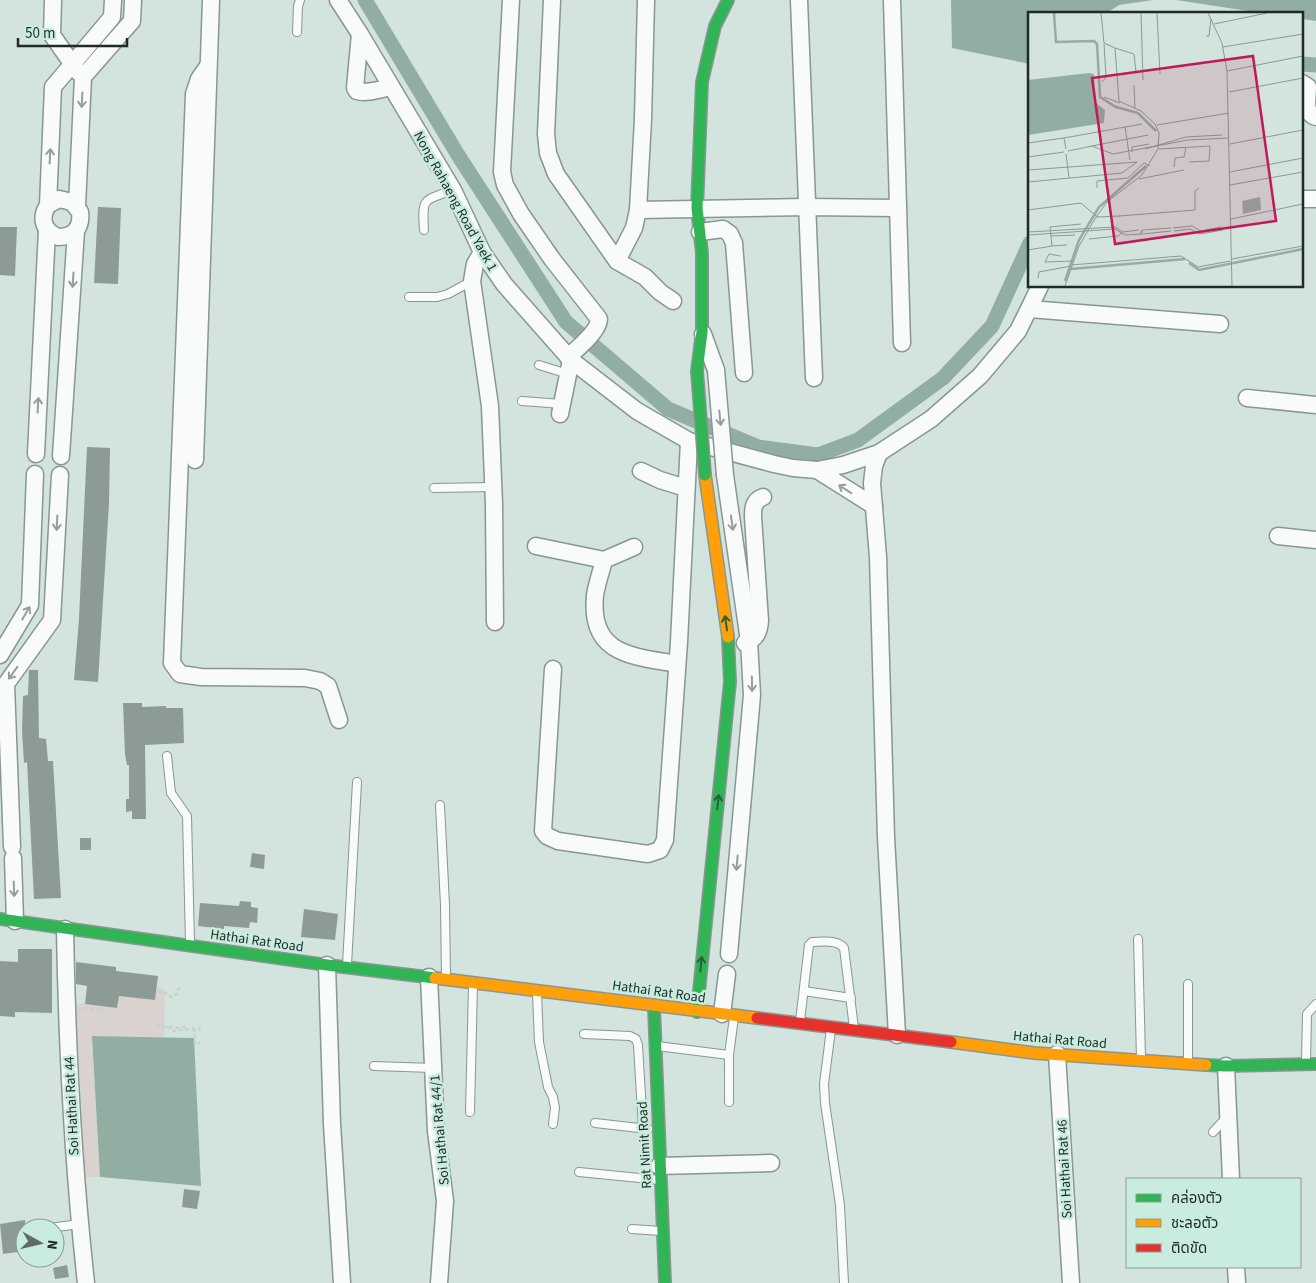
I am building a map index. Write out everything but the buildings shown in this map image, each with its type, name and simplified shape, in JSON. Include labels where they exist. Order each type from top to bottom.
[{"type":"main road","points":[[697,1012],[730,682],[730,648],[705,475],[697,371],[702,332],[702,253],[697,208],[698,148],[702,82],[715,26],[728,0]]},
{"type":"main road","name":"Hathai Rat Road","points":[[8,920],[327,965],[573,994],[697,1012],[799,1022],[1057,1054],[1226,1066],[1311,1064]]},
{"type":"main road","name":"Rat Nimit Road","points":[[654,1006],[665,1283]]},
{"type":"street","points":[[53,0],[52,35],[72,65],[83,77]]},
{"type":"street","points":[[36,454],[47,230],[43,217],[48,205],[53,86],[112,18],[113,0]]},
{"type":"street","points":[[8,920],[12,853],[6,817],[6,684],[52,620],[60,475],[64,466],[61,456],[76,231],[81,219],[77,206],[83,77],[132,21],[133,0]]},
{"type":"street","points":[[195,460],[211,0]]},
{"type":"street","name":"Nong Rahaeng Road Yaek 1","points":[[338,0],[453,190],[482,252],[504,284],[569,364],[638,411],[689,440],[774,464],[817,470],[843,465],[879,452],[931,419],[980,376],[1018,332],[1039,288]]},
{"type":"street","points":[[511,0],[503,179],[521,214],[552,259],[598,316],[600,322],[569,364],[561,409]]},
{"type":"street","points":[[552,0],[546,134],[548,154],[556,174],[617,261],[645,277],[660,292],[673,301]]},
{"type":"street","points":[[617,261],[634,228],[638,210],[643,119],[646,0]]},
{"type":"street","points":[[799,0],[814,378]]},
{"type":"street","points":[[892,0],[902,343]]},
{"type":"street","points":[[360,34],[355,88],[360,92],[370,92],[391,87]]},
{"type":"street","points":[[208,66],[199,79],[194,94],[172,663],[180,674],[305,678],[320,681],[328,686],[339,720]]},
{"type":"street","points":[[1304,84],[1308,87],[1307,111],[1316,118]]},
{"type":"street","points":[[48,205],[59,199],[66,199],[77,206]]},
{"type":"street","points":[[638,210],[807,207],[897,208]]},
{"type":"street","points":[[700,232],[722,229],[730,234],[734,243],[744,373]]},
{"type":"street","points":[[47,230],[58,237],[71,235],[76,231]]},
{"type":"street","points":[[482,252],[475,264],[472,281],[490,406],[495,622]]},
{"type":"street","points":[[1029,309],[1220,324]]},
{"type":"street","points":[[702,332],[716,370],[725,474],[749,641],[752,695],[729,954]]},
{"type":"street","points":[[1247,398],[1316,405]]},
{"type":"street","points":[[553,669],[543,830],[547,836],[558,841],[648,854],[660,850],[665,840],[689,440]]},
{"type":"street","points":[[26,655],[4,649],[30,605],[35,474],[32,466],[33,457],[44,448],[58,452],[61,456]]},
{"type":"street","points":[[879,452],[874,466],[872,483],[878,557],[886,837],[897,1035]]},
{"type":"street","points":[[817,470],[874,506]]},
{"type":"street","points":[[641,471],[686,488]]},
{"type":"street","points":[[35,474],[42,480],[52,480],[60,475]]},
{"type":"street","points":[[730,648],[749,641],[759,631],[760,620],[753,517],[755,502],[763,497]]},
{"type":"street","points":[[1278,536],[1316,540]]},
{"type":"street","points":[[536,546],[604,560],[634,547]]},
{"type":"street","points":[[604,560],[595,595],[596,619],[602,636],[610,646],[623,652],[677,664]]},
{"type":"street","name":"Soi Hathai Rat 44","points":[[65,928],[66,1006],[80,1224],[86,1283]]},
{"type":"street","points":[[704,933],[730,934]]},
{"type":"street","points":[[327,965],[332,1124],[342,1283]]},
{"type":"street","points":[[727,974],[728,1015]]},
{"type":"street","name":"Soi Hathai Rat 44/1","points":[[429,977],[436,1131],[445,1201],[439,1283]]},
{"type":"street","name":"Soi Hathai Rat 46","points":[[1057,1054],[1071,1283]]},
{"type":"street","points":[[1226,1066],[1231,1178]]},
{"type":"street","points":[[660,1173],[771,1163]]},
{"type":"street","points":[[1236,1268],[1237,1283]]},
{"type":"lane","points":[[297,32],[300,0]]},
{"type":"lane","points":[[424,230],[424,202],[453,190]]},
{"type":"lane","points":[[409,297],[437,297],[448,294],[472,281]]},
{"type":"lane","points":[[539,365],[569,364]]},
{"type":"lane","points":[[522,402],[561,409]]},
{"type":"lane","points":[[434,488],[493,487]]},
{"type":"lane","points":[[167,756],[171,793],[187,816],[190,945]]},
{"type":"lane","points":[[347,967],[357,782]]},
{"type":"lane","points":[[440,805],[445,905],[446,979]]},
{"type":"lane","points":[[1138,938],[1141,1060]]},
{"type":"lane","points":[[799,1022],[809,945],[812,942],[836,942],[844,948],[854,1030]]},
{"type":"lane","points":[[470,1112],[474,983]]},
{"type":"lane","points":[[1188,984],[1188,1064]]},
{"type":"lane","points":[[537,991],[538,1042],[548,1087],[553,1097],[555,1108],[553,1124]]},
{"type":"lane","points":[[804,991],[851,998]]},
{"type":"lane","points":[[1311,1064],[1306,1014],[1316,1004]]},
{"type":"lane","points":[[728,1015],[729,1102]]},
{"type":"lane","points":[[832,1026],[824,1084],[840,1204],[844,1283]]},
{"type":"lane","points":[[584,1034],[630,1036],[636,1039],[638,1045],[643,1129]]},
{"type":"lane","points":[[655,1046],[729,1055]]},
{"type":"lane","points":[[374,1066],[433,1068]]},
{"type":"lane","points":[[1213,1132],[1228,1116]]},
{"type":"lane","points":[[595,1123],[658,1130]]},
{"type":"lane","points":[[579,1172],[660,1173]]},
{"type":"lane","points":[[65,1226],[80,1224]]},
{"type":"lane","points":[[632,1229],[663,1231]]},
{"type":"path","points":[[157,991],[168,994],[171,997],[177,994],[178,989],[182,989]]},
{"type":"path","points":[[66,1006],[103,1010],[104,1006]]},
{"type":"path","points":[[156,1026],[187,1026]]},
{"type":"path","points":[[167,1027],[173,1031],[194,1028],[199,1028],[200,1031]]},
{"type":"path","points":[[194,1028],[195,1044],[200,1042]]},
{"type":"shaded area","points":[[951,0],[1153,0],[1119,5],[1108,12],[1028,12],[1028,64],[952,48]]},
{"type":"shaded area","points":[[1176,0],[1316,0],[1316,21],[1304,19],[1304,12],[1255,12]]},
{"type":"shaded area","points":[[157,988],[165,989],[164,1037],[92,1036],[100,1177],[85,1177],[76,1003],[117,1008],[119,996],[155,1000]]},
{"type":"shaded area","points":[[92,1036],[194,1038],[201,1186],[100,1177]]},
{"type":"waterway","points":[[365,0],[458,155],[566,322],[668,409],[758,447],[818,455],[858,440],[943,378],[992,326],[1028,247]]},
{"type":"waterway","points":[[1304,64],[1316,65]]},
{"type":"traffic: fast","points":[[697,371],[702,332],[702,253],[697,208],[702,82],[715,26],[728,0]]},
{"type":"traffic: fast","points":[[697,371],[705,475]]},
{"type":"traffic: fast","points":[[697,1012],[730,682],[728,637]]},
{"type":"traffic: fast","points":[[0,919],[327,965],[435,978]]},
{"type":"traffic: fast","points":[[654,1007],[665,1283]]},
{"type":"traffic: fast","points":[[1206,1065],[1316,1064]]},
{"type":"traffic: slow","points":[[705,475],[728,637]]},
{"type":"traffic: slow","points":[[435,978],[757,1018]]},
{"type":"traffic: slow","points":[[951,1042],[1034,1053],[1206,1065]]},
{"type":"traffic: jam","points":[[757,1018],[951,1042]]}]
